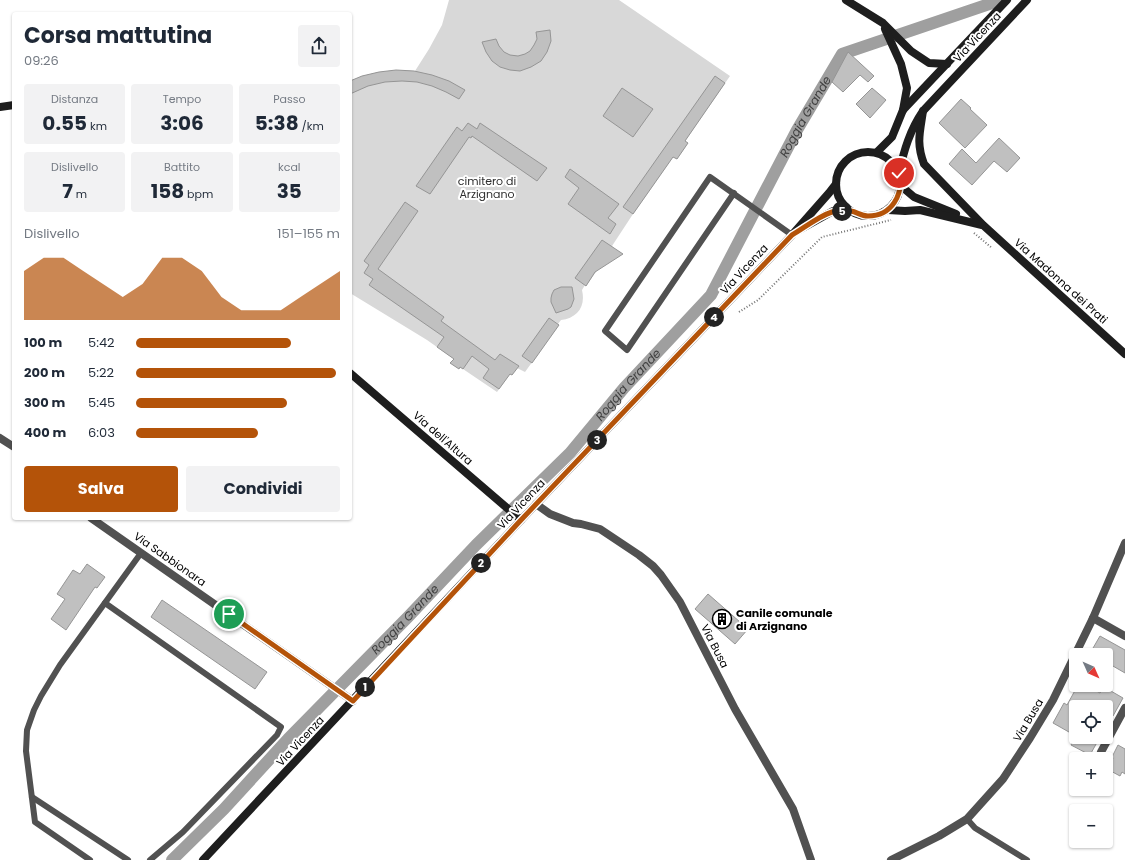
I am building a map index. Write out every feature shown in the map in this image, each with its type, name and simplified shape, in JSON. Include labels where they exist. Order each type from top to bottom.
[{"type":"main road","points":[[846,0],[883,23],[911,51],[930,63],[947,64]]},
{"type":"main road","name":"Via Vicenza","points":[[877,152],[892,137],[903,110],[1008,0]]},
{"type":"main road","name":"Via Vicenza","points":[[901,186],[899,173],[903,152],[915,122],[923,111],[1027,0]]},
{"type":"main road","points":[[883,23],[901,64],[908,88],[903,110]]},
{"type":"main road","points":[[0,107],[12,105]]},
{"type":"main road","name":"Via Madonna dei Prati","points":[[923,111],[919,146],[920,155],[924,164],[983,225],[1125,354]]},
{"type":"main road","name":"Via Vicenza","points":[[203,860],[536,504],[792,235],[836,184],[839,170],[849,158],[857,153],[867,151],[877,152],[887,157],[894,164],[899,173]]},
{"type":"main road","points":[[836,184],[840,199],[844,206],[850,211]]},
{"type":"main road","points":[[888,210],[899,195],[901,186]]},
{"type":"main road","name":"Via Madonna dei Prati","points":[[901,186],[914,197],[983,225]]},
{"type":"main road","name":"Via Vicenza","points":[[792,235],[833,211],[850,211],[859,215],[869,216],[888,210]]},
{"type":"main road","name":"Via Madonna dei Prati","points":[[888,210],[920,210],[983,225]]},
{"type":"main road","name":"Via dell'Altura","points":[[352,375],[521,520]]},
{"type":"street","points":[[0,438],[12,446]]},
{"type":"street","name":"Via Busa","points":[[536,504],[550,514],[572,523],[600,529],[640,555],[661,575],[680,602],[735,709],[793,809],[811,860]]},
{"type":"street","name":"Via Sabbionara","points":[[95,520],[353,700]]},
{"type":"street","name":"Via Busa","points":[[891,860],[939,836],[967,819],[1003,779],[1053,700],[1093,618],[1125,543]]},
{"type":"street","points":[[1093,618],[1125,636]]},
{"type":"street","points":[[1101,752],[1125,708]]},
{"type":"lane","points":[[734,193],[627,350],[605,331],[710,177],[734,193],[750,205],[761,212],[792,235]]},
{"type":"lane","points":[[90,860],[35,822],[26,751],[27,730],[41,696],[60,665],[141,553]]},
{"type":"lane","points":[[105,603],[281,727],[277,735],[183,832],[150,860]]},
{"type":"lane","points":[[32,797],[128,860]]},
{"type":"lane","points":[[967,819],[974,828],[1027,860]]},
{"type":"path","points":[[739,312],[758,300],[822,237],[896,220]]},
{"type":"path","points":[[974,233],[996,251]]},
{"type":"green space","name":"cimitero di Arzignano","points":[[449,0],[619,0],[730,76],[685,141],[688,143],[677,159],[673,157],[633,214],[612,246],[613,248],[586,286],[585,285],[582,290],[583,302],[579,311],[572,317],[561,320],[558,324],[559,325],[525,372],[517,368],[512,375],[510,374],[497,392],[460,367],[459,369],[450,363],[454,359],[427,340],[352,294],[352,80],[366,75],[382,72],[415,71],[442,25]]},
{"type":"building","points":[[550,30],[551,41],[547,52],[541,61],[520,71],[500,67],[492,61],[482,42],[496,39],[504,52],[510,55],[518,56],[530,51],[537,39],[536,32]]},
{"type":"building","points":[[848,52],[874,76],[868,82],[860,75],[843,92],[832,82]]},
{"type":"building","points":[[396,70],[414,71],[449,81],[465,90],[459,99],[432,86],[417,82],[402,81],[385,82],[368,86],[352,93],[352,80],[379,72]]},
{"type":"building","points":[[715,76],[725,83],[685,141],[688,143],[677,159],[673,157],[633,214],[623,207]]},
{"type":"building","points":[[622,88],[653,109],[633,137],[603,116]]},
{"type":"building","points":[[872,88],[886,100],[870,118],[856,104]]},
{"type":"building","points":[[961,99],[987,125],[965,148],[939,123]]},
{"type":"building","points":[[468,123],[477,129],[480,123],[547,168],[537,181],[472,136],[471,138],[469,137],[430,194],[416,186],[457,127],[462,131]]},
{"type":"building","points":[[999,138],[1020,158],[1007,172],[994,161],[972,185],[949,164],[962,149],[976,163]]},
{"type":"building","points":[[570,169],[619,204],[608,218],[616,224],[610,234],[568,204],[579,188],[565,177]]},
{"type":"building","points":[[405,202],[418,211],[378,269],[444,317],[441,321],[495,360],[500,354],[519,366],[512,375],[510,374],[499,389],[483,378],[489,369],[472,356],[463,369],[460,367],[459,369],[450,363],[454,359],[437,347],[444,337],[369,285],[373,279],[364,273],[369,265],[364,261]]},
{"type":"building","points":[[602,240],[623,254],[595,272],[586,286],[575,278]]},
{"type":"building","points":[[561,287],[572,287],[574,299],[571,307],[556,313],[551,302],[551,298],[554,290]]},
{"type":"building","points":[[549,318],[559,325],[532,363],[522,356]]},
{"type":"building","points":[[87,564],[105,577],[97,588],[95,587],[66,630],[51,619],[65,599],[57,594],[73,570],[80,574]]},
{"type":"building","name":"Canile comunale di Arzignano","points":[[708,594],[748,629],[735,644],[695,609]]},
{"type":"building","points":[[162,600],[267,672],[255,689],[151,617]]},
{"type":"building","points":[[1100,636],[1125,650],[1125,673],[1113,666],[1113,648],[1093,648]]},
{"type":"building","points":[[1074,692],[1113,692],[1123,698],[1113,716],[1113,700],[1070,700]]},
{"type":"building","points":[[1069,701],[1069,732],[1053,723],[1064,703],[1067,705]]},
{"type":"building","points":[[1096,744],[1092,752],[1084,752],[1071,745]]},
{"type":"building","points":[[1118,745],[1125,749],[1125,774],[1122,772],[1120,776],[1113,772],[1113,755]]},
{"type":"waterway","name":"Roggia Grande","points":[[172,860],[224,809],[288,739],[408,617],[476,545],[570,453],[624,388],[711,295],[797,130],[842,54],[999,0]]},
{"type":"place","name":"Canile comunale di Arzignano","points":[[722,619]]},
{"type":"route","points":[[229,614],[353,701],[521,520],[792,235],[833,211],[850,211],[859,215],[869,216],[888,210],[899,195],[901,186],[899,173]]}]
